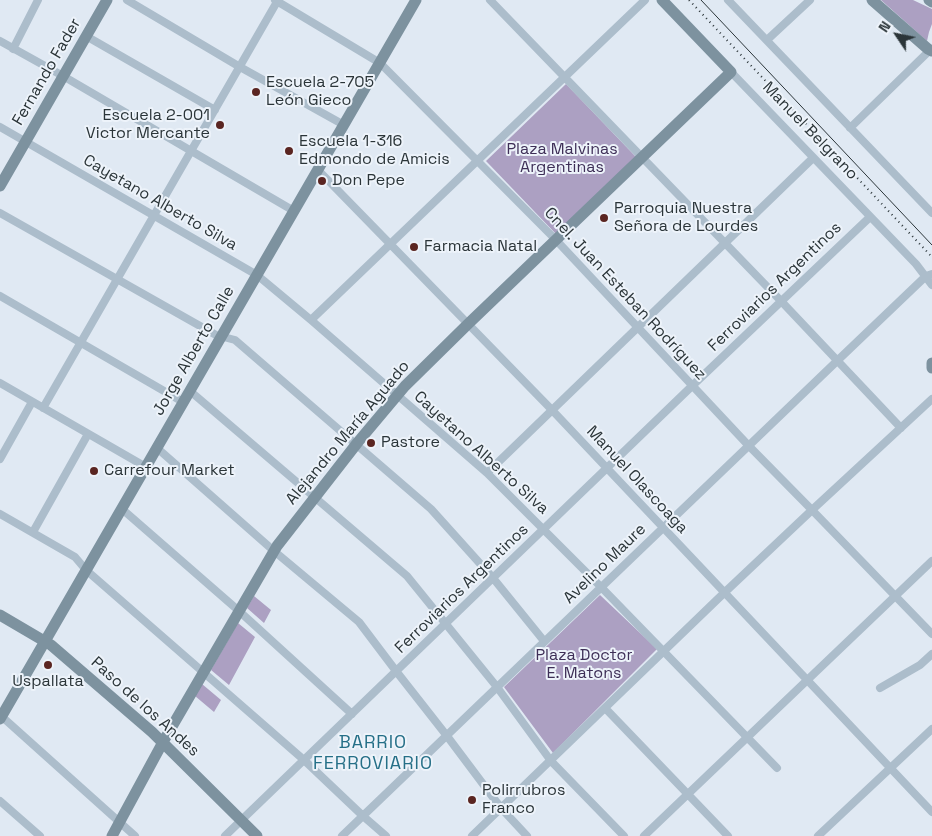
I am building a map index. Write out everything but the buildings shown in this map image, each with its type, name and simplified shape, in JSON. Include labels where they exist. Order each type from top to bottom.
[{"type":"street","points":[[13,48],[38,0]]},
{"type":"street","name":"Fernando Fader","points":[[0,186],[107,0]]},
{"type":"street","points":[[127,0],[240,67],[344,125]]},
{"type":"street","points":[[43,408],[277,0]]},
{"type":"street","name":"Cnel. Juan Esteban Rodríguez","points":[[277,0],[380,63],[556,240],[748,445],[932,634]]},
{"type":"street","name":"Jorge Alberto Calle","points":[[0,717],[416,0]]},
{"type":"street","points":[[490,0],[837,360],[900,428]]},
{"type":"street","points":[[311,320],[644,0]]},
{"type":"street","name":"Manuel Belgrano","points":[[662,0],[870,217],[929,275],[932,285]]},
{"type":"street","name":"Manuel Belgrano","points":[[728,0],[932,213]]},
{"type":"street","points":[[767,40],[810,0]]},
{"type":"street","points":[[850,128],[931,51],[872,0]]},
{"type":"street","points":[[86,36],[215,110]]},
{"type":"street","points":[[0,42],[63,76],[294,211]]},
{"type":"street","name":"Alejandro María Aguado","points":[[112,836],[162,742],[274,550],[356,445],[397,395],[468,324],[731,72]]},
{"type":"street","name":"Cayetano Alberto Silva","points":[[0,127],[257,275],[487,473],[777,768]]},
{"type":"street","points":[[487,473],[813,158]]},
{"type":"street","name":"Manuel Olascoaga","points":[[318,170],[552,410],[932,812]]},
{"type":"street","points":[[0,213],[216,336],[235,340],[431,509],[493,578],[544,641]]},
{"type":"street","name":"Ferroviarios Argentinos","points":[[225,836],[780,301],[870,217]]},
{"type":"street","name":"Avelino Maure","points":[[342,836],[448,736],[748,445],[929,275]]},
{"type":"street","points":[[0,296],[183,402]]},
{"type":"street","points":[[932,363],[932,368]]},
{"type":"street","points":[[0,383],[146,467]]},
{"type":"street","points":[[190,391],[401,570],[497,687],[551,761],[624,836]]},
{"type":"street","points":[[472,836],[724,593],[932,399]]},
{"type":"street","points":[[0,459],[32,402]]},
{"type":"street","points":[[33,532],[88,434]]},
{"type":"street","points":[[157,448],[359,622],[448,736],[501,808],[527,836]]},
{"type":"street","points":[[122,509],[352,714]]},
{"type":"street","points":[[0,514],[75,557],[86,570],[304,760],[386,836]]},
{"type":"street","points":[[644,836],[932,561]]},
{"type":"street","name":"Paso de los Andes","points":[[0,615],[45,641],[152,732],[257,836]]},
{"type":"street","points":[[880,688],[920,665],[932,654]]},
{"type":"street","points":[[605,708],[728,836]]},
{"type":"street","points":[[0,717],[135,836]]},
{"type":"street","points":[[818,836],[932,729]]},
{"type":"street","points":[[0,801],[40,836]]},
{"type":"green space","points":[[881,0],[913,0],[932,9],[932,24],[927,41]]},
{"type":"green space","name":"Plaza Malvinas Argentinas","points":[[566,84],[637,158],[557,235],[486,161]]},
{"type":"green space","name":"Plaza Doctor E. Matons","points":[[600,595],[657,649],[553,753],[504,687]]},
{"type":"green space","points":[[254,596],[271,610],[264,623],[247,608]]},
{"type":"green space","points":[[238,623],[255,637],[229,685],[211,670]]},
{"type":"green space","points":[[202,684],[221,700],[214,712],[195,696]]},
{"type":"tram line","points":[[701,0],[932,245]]},
{"type":"railway","points":[[689,0],[932,257]]},
{"type":"place","name":"Escuela 2-705 León Gieco","points":[[256,92]]},
{"type":"place","name":"Escuela 2-001 Victor Mercante","points":[[220,125]]},
{"type":"place","name":"Escuela 1-316 Edmondo de Amicis","points":[[289,151]]},
{"type":"place","name":"Don Pepe","points":[[322,181]]},
{"type":"place","name":"Parroquia Nuestra Señora de Lourdes","points":[[604,218]]},
{"type":"place","name":"Farmacia Natal","points":[[414,247]]},
{"type":"place","name":"Pastore","points":[[371,443]]},
{"type":"place","name":"Carrefour Market","points":[[94,471]]},
{"type":"place","name":"Uspallata","points":[[48,665]]},
{"type":"place","name":"Polirrubros Franco","points":[[472,800]]},
{"type":"district","name":"BARRIO FERROVIARIO","points":[[373,753]]}]
